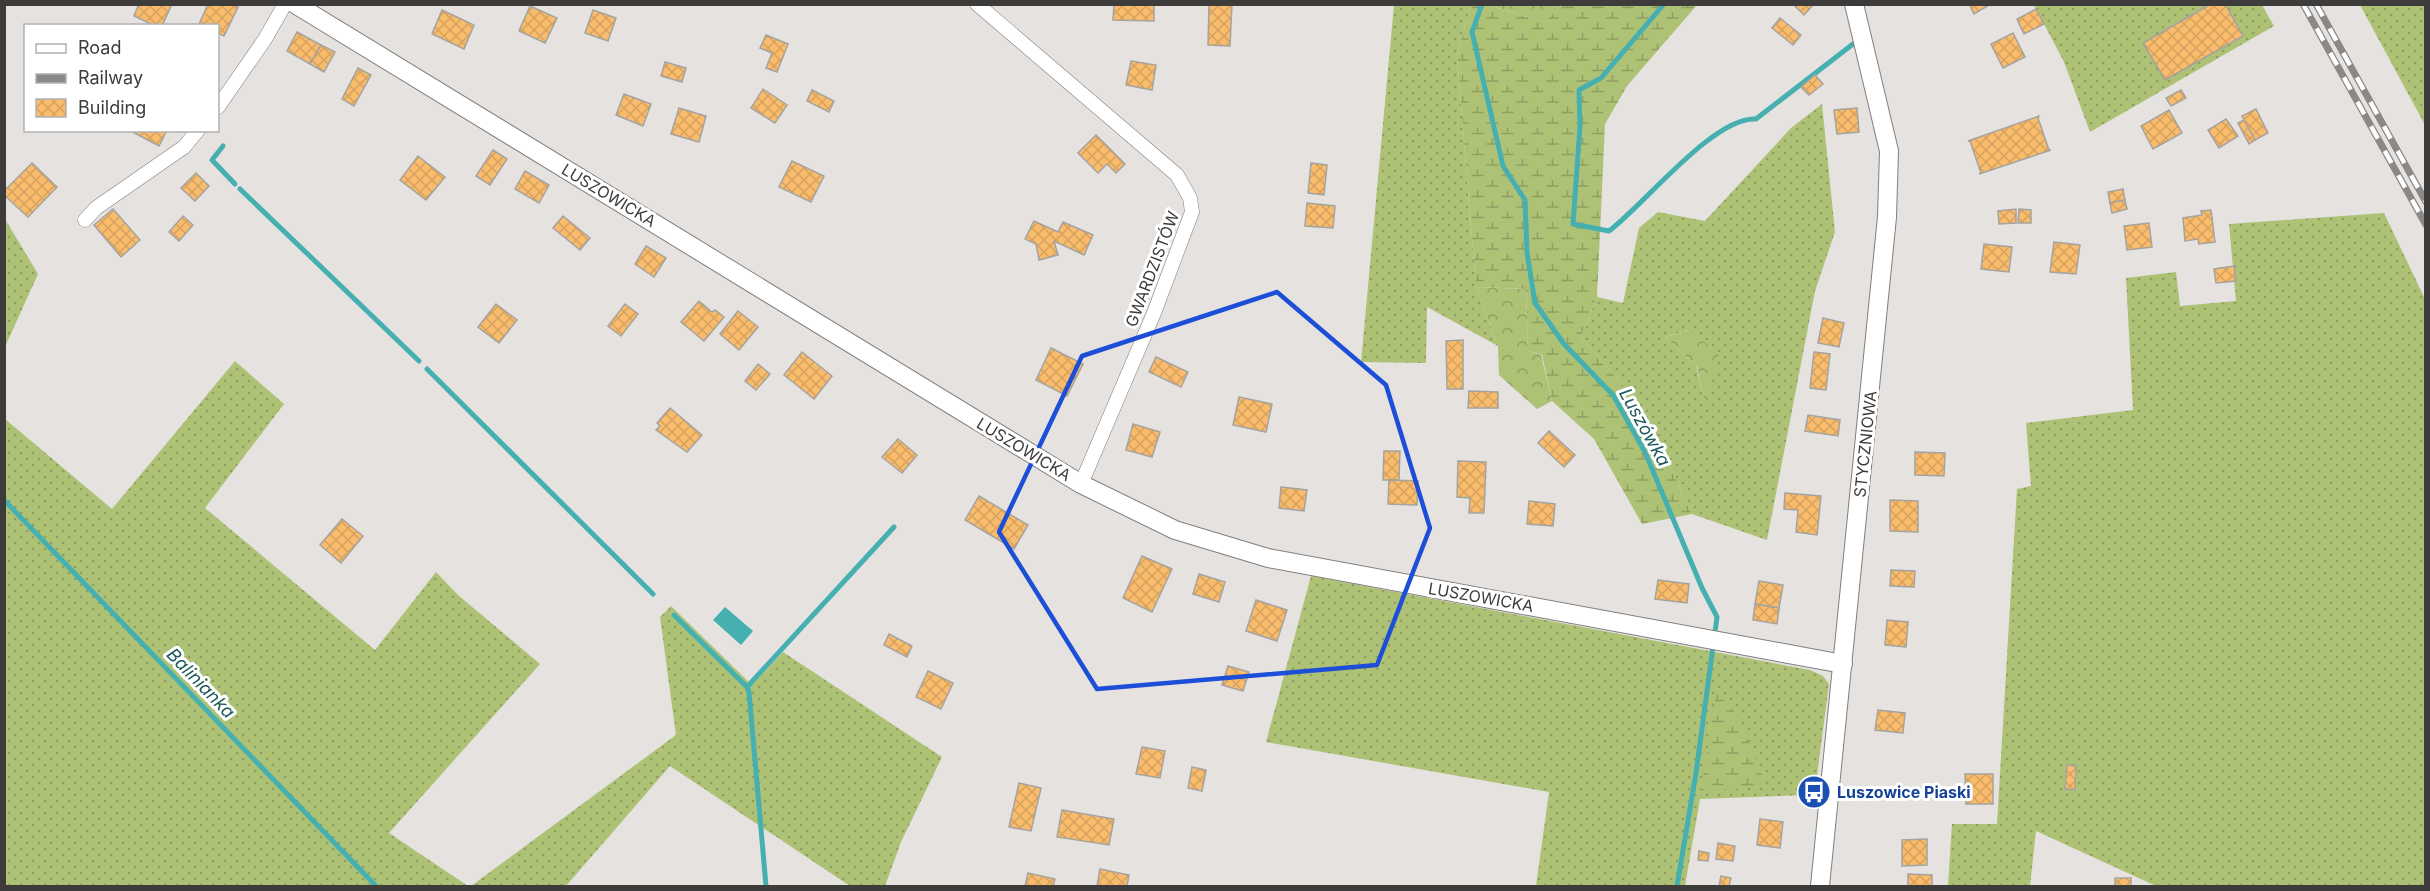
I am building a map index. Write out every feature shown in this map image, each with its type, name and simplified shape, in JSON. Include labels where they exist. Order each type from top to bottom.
[{"type":"street","points":[[219,106],[265,39],[285,4]]},
{"type":"street","name":"LUSZOWICKA","points":[[295,4],[1081,484],[1175,530],[1268,558],[1843,664]]},
{"type":"street","name":"GWARDZISTÓW","points":[[977,4],[1177,175],[1190,198],[1192,212],[1187,228],[1154,313],[1081,484]]},
{"type":"street","name":"STYCZNIOWA","points":[[1820,886],[1889,183],[1889,151],[1854,4]]},
{"type":"street","points":[[85,220],[96,208],[184,147],[196,132]]},
{"type":"highlighted area","points":[[1277,292],[1386,385],[1430,528],[1377,665],[1097,689],[999,532],[1082,356]]},
{"type":"green space","points":[[1394,5],[1471,5],[1457,55],[1476,287],[1498,346],[1427,307],[1426,363],[1361,362]]},
{"type":"green space","points":[[1471,5],[1489,5],[1544,22],[1562,5],[1697,5],[1627,86],[1605,124],[1597,297],[1581,337],[1646,412],[1692,514],[1642,524],[1594,439],[1552,401],[1542,355],[1528,351],[1526,289],[1476,287],[1457,55]]},
{"type":"green space","points":[[1489,5],[1562,5],[1544,22]]},
{"type":"green space","points":[[2034,5],[2262,5],[2274,26],[2090,132],[2064,62]]},
{"type":"green space","points":[[2360,5],[2425,5],[2425,125]]},
{"type":"green space","points":[[1822,104],[1835,232],[1815,291],[1767,540],[1692,514],[1646,412],[1581,337],[1597,297],[1623,303],[1639,228],[1658,212],[1705,221],[1791,128]],"holes":[[[1688,330],[1696,365],[1665,337]]]},
{"type":"green space","points":[[2384,213],[2425,299],[2425,886],[2156,886],[2036,831],[2030,886],[1948,886],[1952,824],[1997,824],[2017,489],[2031,486],[2026,423],[2133,410],[2126,278],[2176,272],[2180,306],[2236,301],[2229,224]]},
{"type":"green space","points":[[5,219],[38,274],[5,347]]},
{"type":"green space","points":[[1476,287],[1526,289],[1528,351],[1541,355],[1552,401],[1537,409],[1499,375],[1498,346]]},
{"type":"green space","points":[[1689,330],[1719,354],[1706,405],[1697,366],[1665,337]]},
{"type":"green space","points":[[235,361],[284,404],[205,508],[375,650],[436,572],[458,595],[540,664],[389,833],[468,886],[5,886],[5,419],[112,509]]},
{"type":"green space","points":[[1311,576],[1810,670],[1823,676],[1829,684],[1817,776],[1810,782],[1808,795],[1700,799],[1685,886],[1536,886],[1549,792],[1266,742]]},
{"type":"green space","points":[[671,606],[752,685],[783,652],[942,757],[901,842],[885,886],[850,886],[670,766],[566,886],[471,886],[676,735],[660,617]]},
{"type":"green space","points":[[1717,686],[1739,719],[1767,787],[1701,791]]},
{"type":"water","points":[[725,607],[753,631],[741,645],[713,620]]},
{"type":"building","points":[[139,4],[172,4],[163,24],[151,24],[134,16]]},
{"type":"building","points":[[208,4],[232,4],[238,7],[224,36],[219,34],[219,24],[199,24]]},
{"type":"building","points":[[1114,4],[1154,5],[1154,21],[1113,20]]},
{"type":"building","points":[[1209,4],[1232,4],[1230,46],[1208,45]]},
{"type":"building","points":[[1793,4],[1814,4],[1804,15]]},
{"type":"building","points":[[1969,4],[1991,4],[1974,14]]},
{"type":"building","points":[[2211,4],[2225,4],[2243,36],[2165,80],[2143,43]]},
{"type":"building","points":[[530,6],[557,18],[545,43],[519,31]]},
{"type":"building","points":[[2036,9],[2044,24],[2024,34],[2017,19]]},
{"type":"building","points":[[442,10],[474,25],[464,49],[432,34]]},
{"type":"building","points":[[593,10],[616,18],[608,41],[585,33]]},
{"type":"building","points":[[1780,18],[1801,35],[1793,45],[1772,28]]},
{"type":"building","points":[[297,32],[321,45],[310,64],[287,51]]},
{"type":"building","points":[[2013,33],[2025,57],[2003,68],[1991,44]]},
{"type":"building","points":[[766,35],[788,44],[777,72],[766,68],[772,53],[760,48]]},
{"type":"building","points":[[321,45],[335,52],[324,72],[310,64]]},
{"type":"building","points":[[1131,61],[1156,65],[1152,90],[1126,85]]},
{"type":"building","points":[[665,62],[686,68],[682,82],[661,76]]},
{"type":"building","points":[[358,68],[371,75],[354,106],[342,99]]},
{"type":"building","points":[[1815,75],[1823,84],[1809,95],[1801,87]]},
{"type":"building","points":[[763,89],[787,105],[775,123],[751,108]]},
{"type":"building","points":[[812,90],[834,101],[829,112],[807,101]]},
{"type":"building","points":[[2181,90],[2186,98],[2171,106],[2166,98]]},
{"type":"building","points":[[624,94],[651,104],[643,126],[616,115]]},
{"type":"building","points":[[679,108],[706,116],[699,142],[671,134]]},
{"type":"building","points":[[1857,108],[1859,132],[1837,134],[1834,110]]},
{"type":"building","points":[[2256,109],[2268,133],[2255,140],[2242,116]]},
{"type":"building","points":[[2169,110],[2182,133],[2153,149],[2141,126]]},
{"type":"building","points":[[2039,116],[2049,150],[2051,150],[1979,174],[1981,173],[1970,141],[1968,141]]},
{"type":"building","points":[[2226,119],[2238,136],[2219,148],[2208,130]]},
{"type":"building","points":[[2244,120],[2255,140],[2249,144],[2238,123]]},
{"type":"building","points":[[133,132],[166,132],[159,146]]},
{"type":"building","points":[[1096,135],[1125,164],[1116,173],[1107,164],[1098,173],[1078,153]]},
{"type":"building","points":[[493,150],[507,159],[490,185],[476,176]]},
{"type":"building","points":[[418,156],[445,177],[426,200],[400,180]]},
{"type":"building","points":[[792,161],[824,176],[811,202],[779,187]]},
{"type":"building","points":[[32,163],[57,187],[28,217],[4,195],[4,191]]},
{"type":"building","points":[[1311,163],[1327,165],[1324,195],[1308,193]]},
{"type":"building","points":[[525,171],[549,185],[539,203],[515,189]]},
{"type":"building","points":[[196,173],[209,186],[195,201],[181,188]]},
{"type":"building","points":[[2123,189],[2125,200],[2110,203],[2108,192]]},
{"type":"building","points":[[2125,200],[2127,209],[2112,213],[2110,203]]},
{"type":"building","points":[[1307,203],[1335,206],[1333,228],[1305,226]]},
{"type":"building","points":[[113,209],[140,240],[121,257],[94,225]]},
{"type":"building","points":[[2016,209],[2016,223],[1999,224],[1998,211]]},
{"type":"building","points":[[2019,209],[2031,210],[2031,223],[2018,223]]},
{"type":"building","points":[[2211,210],[2215,242],[2199,244],[2198,239],[2185,241],[2183,218],[2202,215],[2201,211]]},
{"type":"building","points":[[183,216],[193,225],[179,241],[169,232]]},
{"type":"building","points":[[563,216],[590,238],[580,250],[553,228]]},
{"type":"building","points":[[1034,221],[1058,232],[1063,222],[1093,235],[1084,255],[1054,241],[1058,255],[1039,260],[1036,244],[1025,239]]},
{"type":"building","points":[[2149,223],[2152,247],[2127,250],[2124,226]]},
{"type":"building","points":[[2054,242],[2080,245],[2076,274],[2050,272]]},
{"type":"building","points":[[1984,244],[2012,247],[2009,272],[1981,269]]},
{"type":"building","points":[[646,246],[666,258],[654,277],[635,264]]},
{"type":"building","points":[[2234,266],[2236,281],[2216,283],[2214,269]]},
{"type":"building","points":[[699,301],[712,312],[715,310],[724,317],[704,341],[681,322]]},
{"type":"building","points":[[496,304],[517,320],[499,343],[478,327]]},
{"type":"building","points":[[625,304],[638,314],[621,336],[608,326]]},
{"type":"building","points":[[738,311],[758,327],[739,350],[720,334]]},
{"type":"building","points":[[1823,318],[1844,323],[1839,347],[1818,343]]},
{"type":"building","points":[[1463,340],[1463,389],[1447,389],[1446,341]]},
{"type":"building","points":[[1051,348],[1083,364],[1067,396],[1036,380]]},
{"type":"building","points":[[802,352],[832,376],[814,399],[784,375]]},
{"type":"building","points":[[1814,352],[1830,354],[1826,390],[1810,388]]},
{"type":"building","points":[[1156,357],[1188,372],[1181,387],[1149,372]]},
{"type":"building","points":[[758,364],[770,374],[756,390],[745,381]]},
{"type":"building","points":[[1469,391],[1498,392],[1498,408],[1468,408]]},
{"type":"building","points":[[1239,397],[1272,404],[1266,432],[1233,425]]},
{"type":"building","points":[[670,408],[702,435],[687,452],[656,430],[660,426],[657,423]]},
{"type":"building","points":[[1808,415],[1840,420],[1838,436],[1805,431]]},
{"type":"building","points":[[1133,424],[1160,432],[1152,457],[1126,450]]},
{"type":"building","points":[[1549,431],[1575,455],[1564,467],[1538,443]]},
{"type":"building","points":[[898,439],[917,455],[902,473],[882,457]]},
{"type":"building","points":[[1384,451],[1400,451],[1399,480],[1383,480]]},
{"type":"building","points":[[1915,452],[1945,453],[1944,476],[1915,475]]},
{"type":"building","points":[[1458,461],[1486,462],[1484,513],[1469,513],[1470,498],[1457,497]]},
{"type":"building","points":[[1389,480],[1418,481],[1417,505],[1388,504]]},
{"type":"building","points":[[1281,487],[1307,490],[1304,511],[1279,508]]},
{"type":"building","points":[[1785,493],[1821,496],[1817,535],[1796,532],[1798,510],[1784,509]]},
{"type":"building","points":[[979,496],[1028,525],[1014,549],[965,520]]},
{"type":"building","points":[[1890,500],[1918,501],[1918,532],[1890,531]]},
{"type":"building","points":[[1529,501],[1555,504],[1553,526],[1527,524]]},
{"type":"building","points":[[342,519],[363,536],[341,563],[320,545]]},
{"type":"building","points":[[1142,556],[1172,569],[1152,612],[1123,598]]},
{"type":"building","points":[[1891,570],[1915,571],[1914,587],[1890,586]]},
{"type":"building","points":[[1199,574],[1225,582],[1219,602],[1193,594]]},
{"type":"building","points":[[1658,580],[1689,584],[1687,603],[1655,599]]},
{"type":"building","points":[[1759,581],[1783,585],[1779,608],[1755,604]]},
{"type":"building","points":[[1256,600],[1287,610],[1277,641],[1246,631]]},
{"type":"building","points":[[1755,604],[1779,608],[1777,624],[1753,620]]},
{"type":"building","points":[[1887,620],[1908,622],[1906,647],[1885,645]]},
{"type":"building","points":[[889,634],[912,646],[907,657],[884,645]]},
{"type":"building","points":[[1228,666],[1249,672],[1243,691],[1222,685]]},
{"type":"building","points":[[928,671],[953,683],[941,709],[916,697]]},
{"type":"building","points":[[1878,710],[1905,713],[1903,733],[1875,730]]},
{"type":"building","points":[[1142,747],[1165,751],[1160,778],[1136,774]]},
{"type":"building","points":[[2067,765],[2076,766],[2075,790],[2065,789]]},
{"type":"building","points":[[1192,767],[1206,770],[1202,791],[1188,788]]},
{"type":"building","points":[[1965,774],[1993,774],[1993,804],[1966,804]]},
{"type":"building","points":[[1019,783],[1041,788],[1031,831],[1009,827]]},
{"type":"building","points":[[1062,810],[1114,819],[1109,845],[1057,837]]},
{"type":"building","points":[[1760,819],[1783,822],[1780,848],[1757,845]]},
{"type":"building","points":[[1927,839],[1927,865],[1902,866],[1902,840]]},
{"type":"building","points":[[1718,843],[1735,846],[1733,861],[1716,859]]},
{"type":"building","points":[[1699,851],[1709,853],[1708,861],[1698,860]]},
{"type":"building","points":[[1100,869],[1129,875],[1127,886],[1097,886]]},
{"type":"building","points":[[1028,873],[1055,879],[1053,886],[1025,886]]},
{"type":"building","points":[[1908,874],[1932,875],[1932,886],[1908,886]]},
{"type":"building","points":[[1721,876],[1731,878],[1729,886],[1719,886]]},
{"type":"building","points":[[2115,878],[2131,878],[2131,886],[2115,886]]},
{"type":"waterway","name":"Luszówka","points":[[1482,4],[1472,32],[1503,166],[1525,200],[1527,253],[1535,303],[1564,344],[1613,395],[1645,452],[1702,588],[1717,617],[1696,773],[1677,886]]},
{"type":"waterway","points":[[1664,4],[1601,78],[1579,90],[1580,126],[1573,224],[1609,231],[1700,146],[1739,122],[1756,119],[1853,44]]},
{"type":"waterway","points":[[223,146],[212,160],[235,184]]},
{"type":"waterway","points":[[240,189],[419,361]]},
{"type":"waterway","points":[[427,369],[653,594]]},
{"type":"waterway","name":"Balinianka","points":[[4,500],[376,886]]},
{"type":"waterway","points":[[747,687],[894,527]]},
{"type":"waterway","points":[[674,615],[747,687],[749,692],[766,886]]},
{"type":"railway","points":[[2303,4],[2426,225]]},
{"type":"railway","points":[[2316,4],[2426,202]]},
{"type":"place","name":"Luszowice Piaski","points":[[1814,792]]}]
